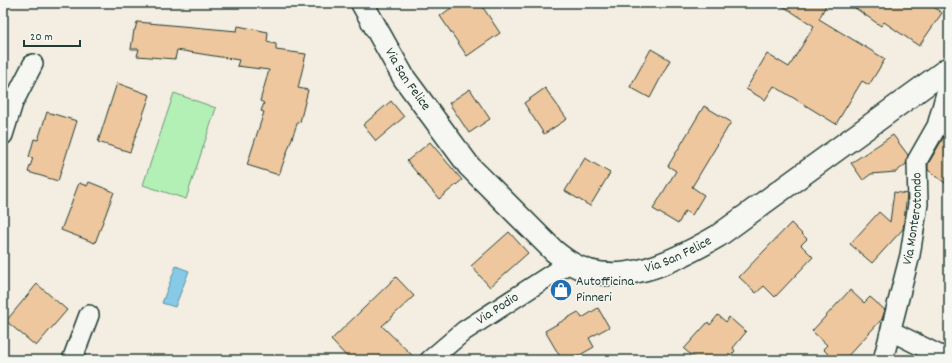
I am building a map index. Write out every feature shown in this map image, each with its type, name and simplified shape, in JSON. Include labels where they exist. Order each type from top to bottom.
[{"type":"street","name":"Via San Felice","points":[[362,3],[404,78],[469,166],[520,218],[569,263],[597,272],[617,274],[652,268],[701,246],[718,236],[949,68]]},
{"type":"street","points":[[3,135],[13,103],[34,64]]},
{"type":"street","name":"Via Monterotondo","points":[[883,360],[911,248],[918,204],[917,161],[943,130],[949,82]]},
{"type":"street","name":"Via Podio","points":[[430,360],[464,331],[569,263]]},
{"type":"street","points":[[72,360],[89,315]]},
{"type":"street","points":[[891,331],[949,360]]},
{"type":"green space","points":[[174,93],[216,108],[186,199],[143,185]]},
{"type":"water","points":[[176,266],[189,271],[175,307],[162,303]]},
{"type":"building","points":[[458,3],[480,3],[500,33],[467,56],[440,16]]},
{"type":"building","points":[[778,3],[827,3],[819,19],[885,59],[869,85],[862,81],[836,124],[774,86],[765,100],[746,89],[767,54],[789,67],[814,26]]},
{"type":"building","points":[[848,3],[928,3],[942,13],[919,46],[884,22],[881,26]]},
{"type":"building","points":[[137,22],[237,31],[238,26],[268,32],[267,42],[276,44],[276,50],[306,54],[298,88],[308,90],[300,122],[298,121],[279,175],[247,165],[264,112],[261,111],[264,103],[260,101],[269,70],[237,66],[239,60],[177,50],[175,59],[137,56],[139,49],[131,49]]},
{"type":"building","points":[[651,49],[670,60],[650,98],[630,87]]},
{"type":"building","points":[[117,83],[150,95],[130,152],[98,142]]},
{"type":"building","points":[[545,88],[567,119],[544,134],[524,103]]},
{"type":"building","points":[[470,89],[490,119],[469,133],[449,103]]},
{"type":"building","points":[[391,101],[404,117],[376,141],[363,125]]},
{"type":"building","points":[[704,106],[731,122],[692,187],[704,195],[692,215],[685,211],[678,224],[653,209],[676,171],[668,166]]},
{"type":"building","points":[[47,112],[77,121],[58,181],[28,172],[33,158],[29,157],[34,139],[38,140]]},
{"type":"building","points":[[949,128],[949,186],[928,170],[928,164]]},
{"type":"building","points":[[893,135],[908,155],[906,164],[896,172],[871,174],[863,180],[851,163]]},
{"type":"building","points":[[430,142],[462,180],[439,199],[407,161]]},
{"type":"building","points":[[585,158],[610,173],[590,206],[565,191]]},
{"type":"building","points":[[89,182],[114,192],[95,243],[61,230],[79,183],[87,186]]},
{"type":"building","points":[[894,192],[907,194],[903,229],[872,263],[850,244],[879,212],[890,222]]},
{"type":"building","points":[[791,223],[807,239],[801,245],[813,257],[775,297],[764,286],[756,293],[739,277]]},
{"type":"building","points":[[509,232],[528,253],[490,287],[471,266]]},
{"type":"building","points":[[396,277],[414,296],[382,326],[417,360],[350,360],[331,340]]},
{"type":"building","points":[[37,284],[67,310],[36,346],[6,321]]},
{"type":"building","points":[[850,290],[864,303],[870,297],[885,310],[882,319],[844,360],[834,360],[823,349],[827,345],[812,331]]},
{"type":"building","points":[[598,308],[609,327],[589,338],[594,347],[571,360],[562,360],[545,331],[578,312],[582,318]]},
{"type":"building","points":[[718,315],[726,322],[729,317],[746,332],[733,348],[735,351],[727,360],[697,360],[684,349],[708,322],[710,325]]},
{"type":"place","name":"Autofficina Pinneri","points":[[561,290]]}]
